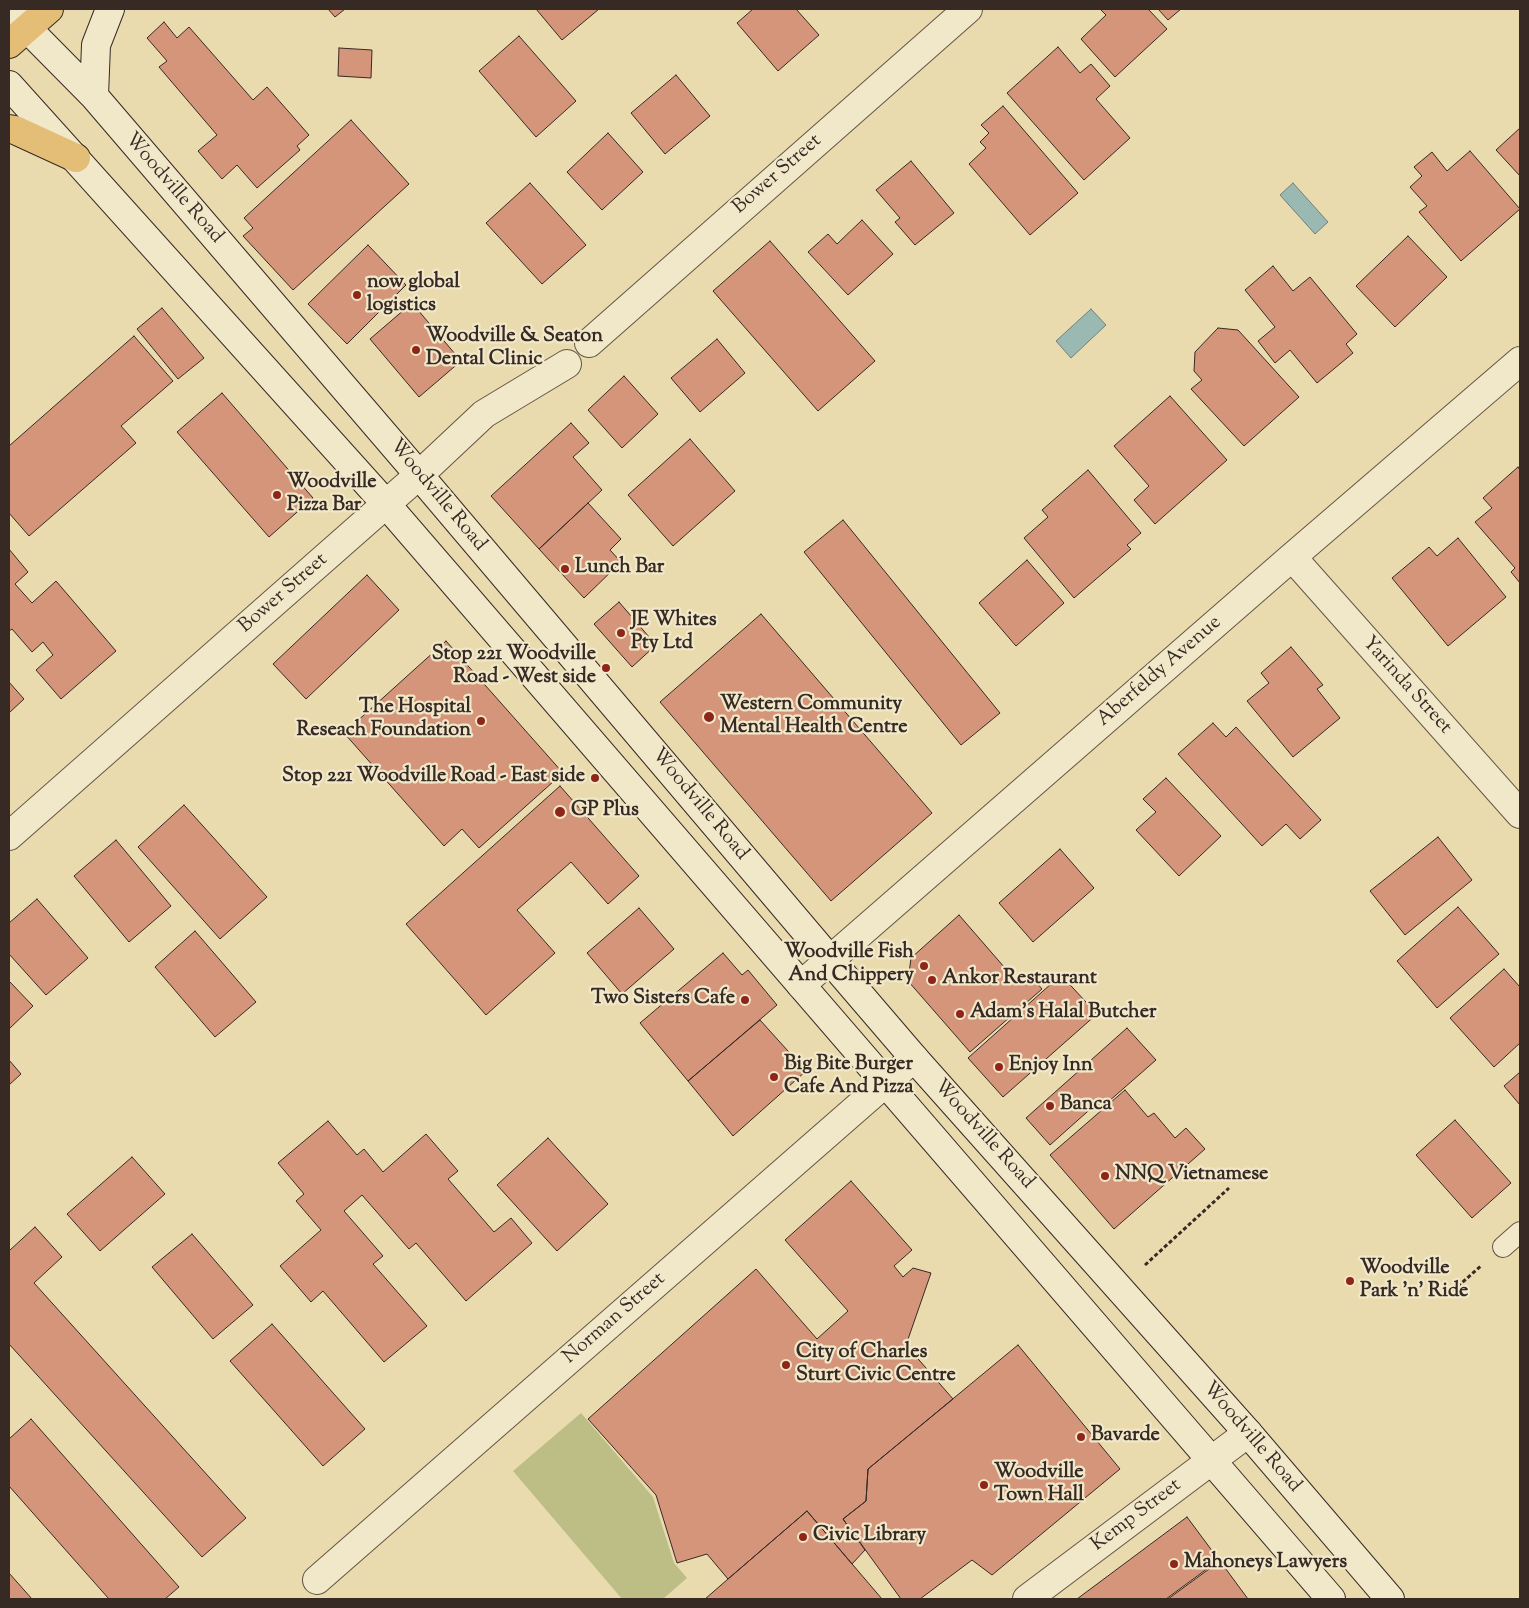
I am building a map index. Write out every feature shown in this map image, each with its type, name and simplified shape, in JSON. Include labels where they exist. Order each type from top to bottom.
[{"type":"highway","points":[[15,28],[49,9]]},
{"type":"highway","points":[[9,129],[76,158]]},
{"type":"main road","points":[[94,96],[96,45],[110,9]]},
{"type":"main road","name":"Bower Street","points":[[589,342],[968,9]]},
{"type":"main road","name":"Woodville Road","points":[[15,28],[94,96],[914,1058],[1248,1433],[1390,1599]]},
{"type":"main road","name":"Woodville Road","points":[[9,85],[386,504],[1331,1599]]},
{"type":"main road","name":"Aberfeldy Avenue","points":[[801,985],[1520,361]]},
{"type":"main road","name":"Bower Street","points":[[9,836],[419,475],[484,414],[567,364]]},
{"type":"main road","name":"Yarinda Street","points":[[1292,557],[1520,814]]},
{"type":"main road","name":"Norman Street","points":[[317,1580],[914,1058]]},
{"type":"main road","name":"Kemp Street","points":[[1027,1599],[1248,1433]]},
{"type":"lane","points":[[1503,1247],[1520,1232]]},
{"type":"path","points":[[1145,1265],[1229,1188]]},
{"type":"path","points":[[1448,1295],[1503,1247]]},
{"type":"green space","points":[[581,1413],[653,1497],[674,1563],[687,1578],[663,1599],[622,1599],[513,1471]]},
{"type":"water","points":[[1293,183],[1328,222],[1315,234],[1280,195]]},
{"type":"water","points":[[1091,309],[1106,325],[1071,358],[1056,341]]},
{"type":"building","points":[[328,9],[345,9],[335,17]]},
{"type":"building","points":[[536,9],[599,9],[562,40]]},
{"type":"building","points":[[753,9],[796,9],[819,35],[778,71],[737,23]]},
{"type":"building","points":[[1100,9],[1148,9],[1167,29],[1115,77],[1081,39],[1106,15]]},
{"type":"building","points":[[1158,9],[1181,9],[1168,20]]},
{"type":"building","points":[[164,22],[177,38],[189,27],[253,100],[267,87],[309,135],[297,146],[300,150],[257,188],[237,165],[222,179],[198,151],[217,135],[159,67],[167,61],[147,38]]},
{"type":"building","points":[[519,36],[576,101],[536,137],[479,71]]},
{"type":"building","points":[[1058,47],[1080,73],[1091,64],[1110,86],[1096,99],[1130,138],[1084,180],[1007,93]]},
{"type":"building","points":[[339,48],[372,50],[371,78],[338,76]]},
{"type":"building","points":[[676,75],[710,116],[665,154],[631,113]]},
{"type":"building","points":[[1003,106],[1078,193],[1030,235],[969,164],[986,148],[980,142],[989,133],[981,125]]},
{"type":"building","points":[[351,120],[409,184],[293,290],[243,236],[253,228],[244,218]]},
{"type":"building","points":[[1520,128],[1520,176],[1496,150]]},
{"type":"building","points":[[608,133],[643,172],[602,210],[567,172]]},
{"type":"building","points":[[1470,151],[1520,209],[1461,261],[1419,212],[1427,206],[1410,187],[1422,176],[1414,167],[1432,152],[1447,171]]},
{"type":"building","points":[[911,161],[954,213],[915,245],[895,222],[900,218],[876,190]]},
{"type":"building","points":[[530,183],[586,245],[542,284],[486,223]]},
{"type":"building","points":[[862,220],[893,254],[848,295],[808,252],[828,234],[837,244]]},
{"type":"building","points":[[1408,236],[1447,277],[1395,327],[1356,286]]},
{"type":"building","points":[[770,241],[875,361],[818,411],[713,291]]},
{"type":"building","name":"now global logistics","points":[[368,245],[406,285],[347,344],[308,304]]},
{"type":"building","points":[[1273,266],[1293,291],[1310,277],[1357,334],[1346,344],[1353,353],[1317,383],[1290,350],[1275,363],[1258,341],[1275,327],[1245,290]]},
{"type":"building","name":"Woodville & Seaton Dental Clinic","points":[[412,303],[461,361],[419,397],[370,339]]},
{"type":"building","points":[[162,308],[204,358],[178,379],[137,329]]},
{"type":"building","points":[[1218,328],[1238,330],[1299,397],[1244,446],[1191,389],[1202,380],[1194,371],[1195,352]]},
{"type":"building","points":[[134,336],[173,381],[121,426],[136,443],[29,536],[9,513],[9,446]]},
{"type":"building","points":[[717,339],[745,373],[700,412],[671,378]]},
{"type":"building","points":[[624,376],[658,414],[622,448],[588,410]]},
{"type":"building","points":[[222,393],[313,498],[269,537],[177,432]]},
{"type":"building","points":[[1170,396],[1227,460],[1155,524],[1134,500],[1149,486],[1114,446]]},
{"type":"building","points":[[571,423],[589,443],[573,457],[602,490],[539,549],[491,496]]},
{"type":"building","points":[[690,439],[735,491],[673,546],[628,495]]},
{"type":"building","points":[[1518,467],[1520,470],[1520,583],[1511,572],[1515,568],[1475,522],[1492,508],[1483,498]]},
{"type":"building","points":[[1088,470],[1141,533],[1127,545],[1131,549],[1074,598],[1024,538],[1048,517],[1042,510]]},
{"type":"building","points":[[588,503],[621,539],[610,550],[621,562],[584,598],[539,549]]},
{"type":"building","points":[[843,520],[1000,713],[961,745],[804,552]]},
{"type":"building","points":[[1458,538],[1506,597],[1448,646],[1392,578],[1429,547],[1437,556]]},
{"type":"building","points":[[9,549],[28,572],[15,584],[32,603],[56,581],[116,651],[61,699],[36,670],[53,655],[43,642],[32,652],[12,629],[9,631]]},
{"type":"building","points":[[1027,560],[1064,603],[1016,646],[979,603]]},
{"type":"building","points":[[367,575],[399,610],[306,699],[273,664]]},
{"type":"building","points":[[619,602],[656,645],[632,667],[594,624]]},
{"type":"building","points":[[761,614],[932,813],[831,901],[660,702]]},
{"type":"building","points":[[446,641],[563,773],[479,848],[462,829],[444,846],[344,733]]},
{"type":"building","points":[[1291,647],[1323,685],[1317,689],[1340,718],[1293,757],[1247,701],[1269,683],[1261,673]]},
{"type":"building","points":[[9,682],[24,699],[9,713]]},
{"type":"building","points":[[1213,723],[1226,737],[1236,727],[1321,820],[1300,839],[1286,824],[1262,846],[1178,754]]},
{"type":"building","points":[[1166,778],[1221,836],[1179,876],[1136,830],[1156,812],[1143,799]]},
{"type":"building","points":[[560,786],[639,876],[608,904],[571,862],[517,910],[555,953],[486,1015],[406,924]]},
{"type":"building","points":[[184,805],[267,897],[220,939],[138,847]]},
{"type":"building","points":[[1438,837],[1472,880],[1405,935],[1370,891]]},
{"type":"building","points":[[116,840],[171,906],[129,942],[74,876]]},
{"type":"building","points":[[1060,849],[1094,888],[1033,942],[999,903]]},
{"type":"building","points":[[37,899],[88,958],[46,995],[9,954],[9,923]]},
{"type":"building","points":[[1458,907],[1499,954],[1437,1008],[1397,961]]},
{"type":"building","points":[[639,908],[674,949],[622,994],[587,953]]},
{"type":"building","points":[[959,915],[1018,983],[1029,974],[1042,989],[970,1052],[908,981],[911,958]]},
{"type":"building","points":[[195,931],[256,1002],[215,1037],[155,967]]},
{"type":"building","points":[[723,953],[742,975],[748,970],[777,1005],[688,1081],[640,1023]]},
{"type":"building","points":[[1504,969],[1520,987],[1520,1043],[1494,1067],[1450,1018]]},
{"type":"building","points":[[1061,975],[1097,1014],[1003,1097],[968,1058]]},
{"type":"building","points":[[9,981],[33,1006],[9,1029]]},
{"type":"building","points":[[760,1020],[806,1071],[733,1136],[688,1081]]},
{"type":"building","points":[[1127,1028],[1156,1060],[1100,1109],[1096,1104],[1050,1145],[1026,1118]]},
{"type":"building","points":[[9,1060],[21,1074],[9,1085]]},
{"type":"building","points":[[1520,1072],[1520,1105],[1504,1086]]},
{"type":"building","points":[[1125,1090],[1148,1117],[1154,1113],[1175,1138],[1186,1128],[1205,1149],[1114,1229],[1050,1155]]},
{"type":"building","points":[[1455,1120],[1511,1183],[1472,1218],[1416,1155]]},
{"type":"building","points":[[328,1121],[357,1155],[364,1149],[383,1172],[426,1134],[458,1171],[448,1179],[494,1232],[511,1218],[532,1243],[466,1301],[416,1243],[409,1249],[362,1195],[344,1211],[383,1256],[373,1264],[427,1326],[384,1362],[323,1291],[311,1302],[280,1266],[321,1230],[296,1201],[304,1194],[278,1163]]},
{"type":"building","points":[[548,1138],[608,1204],[557,1251],[497,1185]]},
{"type":"building","points":[[132,1157],[165,1194],[100,1251],[67,1214]]},
{"type":"building","name":"City of Charles Sturt Civic Centre","points":[[851,1181],[912,1250],[894,1266],[903,1277],[913,1268],[931,1273],[906,1345],[953,1399],[868,1469],[866,1501],[843,1519],[865,1550],[852,1564],[807,1511],[728,1579],[707,1554],[677,1563],[656,1495],[588,1419],[756,1269],[817,1339],[848,1311],[785,1240]]},
{"type":"building","points":[[35,1227],[62,1257],[34,1283],[246,1518],[202,1557],[9,1344],[9,1251]]},
{"type":"building","points":[[192,1234],[253,1305],[213,1339],[152,1267]]},
{"type":"building","points":[[272,1324],[365,1429],[323,1466],[230,1361]]},
{"type":"building","name":"Woodville Town Hall","points":[[1018,1345],[1120,1469],[992,1575],[972,1560],[920,1599],[901,1599],[843,1519],[866,1501],[868,1469]]},
{"type":"building","points":[[31,1419],[179,1587],[165,1599],[109,1599],[9,1486],[9,1439]]},
{"type":"building","name":"Civic Library","points":[[807,1511],[882,1599],[705,1599],[728,1579]]},
{"type":"building","points":[[1187,1517],[1219,1560],[1166,1599],[1077,1599]]},
{"type":"building","points":[[1220,1561],[1248,1599],[1168,1599]]},
{"type":"building","points":[[9,1573],[32,1599],[9,1599]]},
{"type":"place","name":"now global logistics","points":[[357,295]]},
{"type":"place","name":"Woodville & Seaton Dental Clinic","points":[[416,350]]},
{"type":"place","name":"Woodville Pizza Bar","points":[[277,495]]},
{"type":"place","name":"Lunch Bar","points":[[565,569]]},
{"type":"place","name":"JE Whites Pty Ltd","points":[[621,633]]},
{"type":"place","name":"Stop 221 Woodville Road - West side","points":[[606,668]]},
{"type":"place","name":"Western Community Mental Health Centre","points":[[709,717]]},
{"type":"place","name":"The Hospital Reseach Foundation","points":[[481,721]]},
{"type":"place","name":"Stop 221 Woodville Road - East side","points":[[595,778]]},
{"type":"place","name":"GP Plus","points":[[560,812]]},
{"type":"place","name":"Woodville Fish And Chippery","points":[[924,966]]},
{"type":"place","name":"Ankor Restaurant","points":[[932,980]]},
{"type":"place","name":"Two Sisters Cafe","points":[[745,1000]]},
{"type":"place","name":"Adam's Halal Butcher","points":[[960,1014]]},
{"type":"place","name":"Enjoy Inn","points":[[999,1067]]},
{"type":"place","name":"Big Bite Burger Cafe And Pizza","points":[[774,1077]]},
{"type":"place","name":"Banca","points":[[1050,1106]]},
{"type":"place","name":"NNQ Vietnamese","points":[[1105,1176]]},
{"type":"place","name":"Woodville Park 'n' Ride","points":[[1350,1281]]},
{"type":"place","name":"City of Charles Sturt Civic Centre","points":[[786,1365]]},
{"type":"place","name":"Bavarde","points":[[1081,1437]]},
{"type":"place","name":"Woodville Town Hall","points":[[984,1485]]},
{"type":"place","name":"Civic Library","points":[[803,1537]]},
{"type":"place","name":"Mahoneys Lawyers","points":[[1174,1564]]}]
